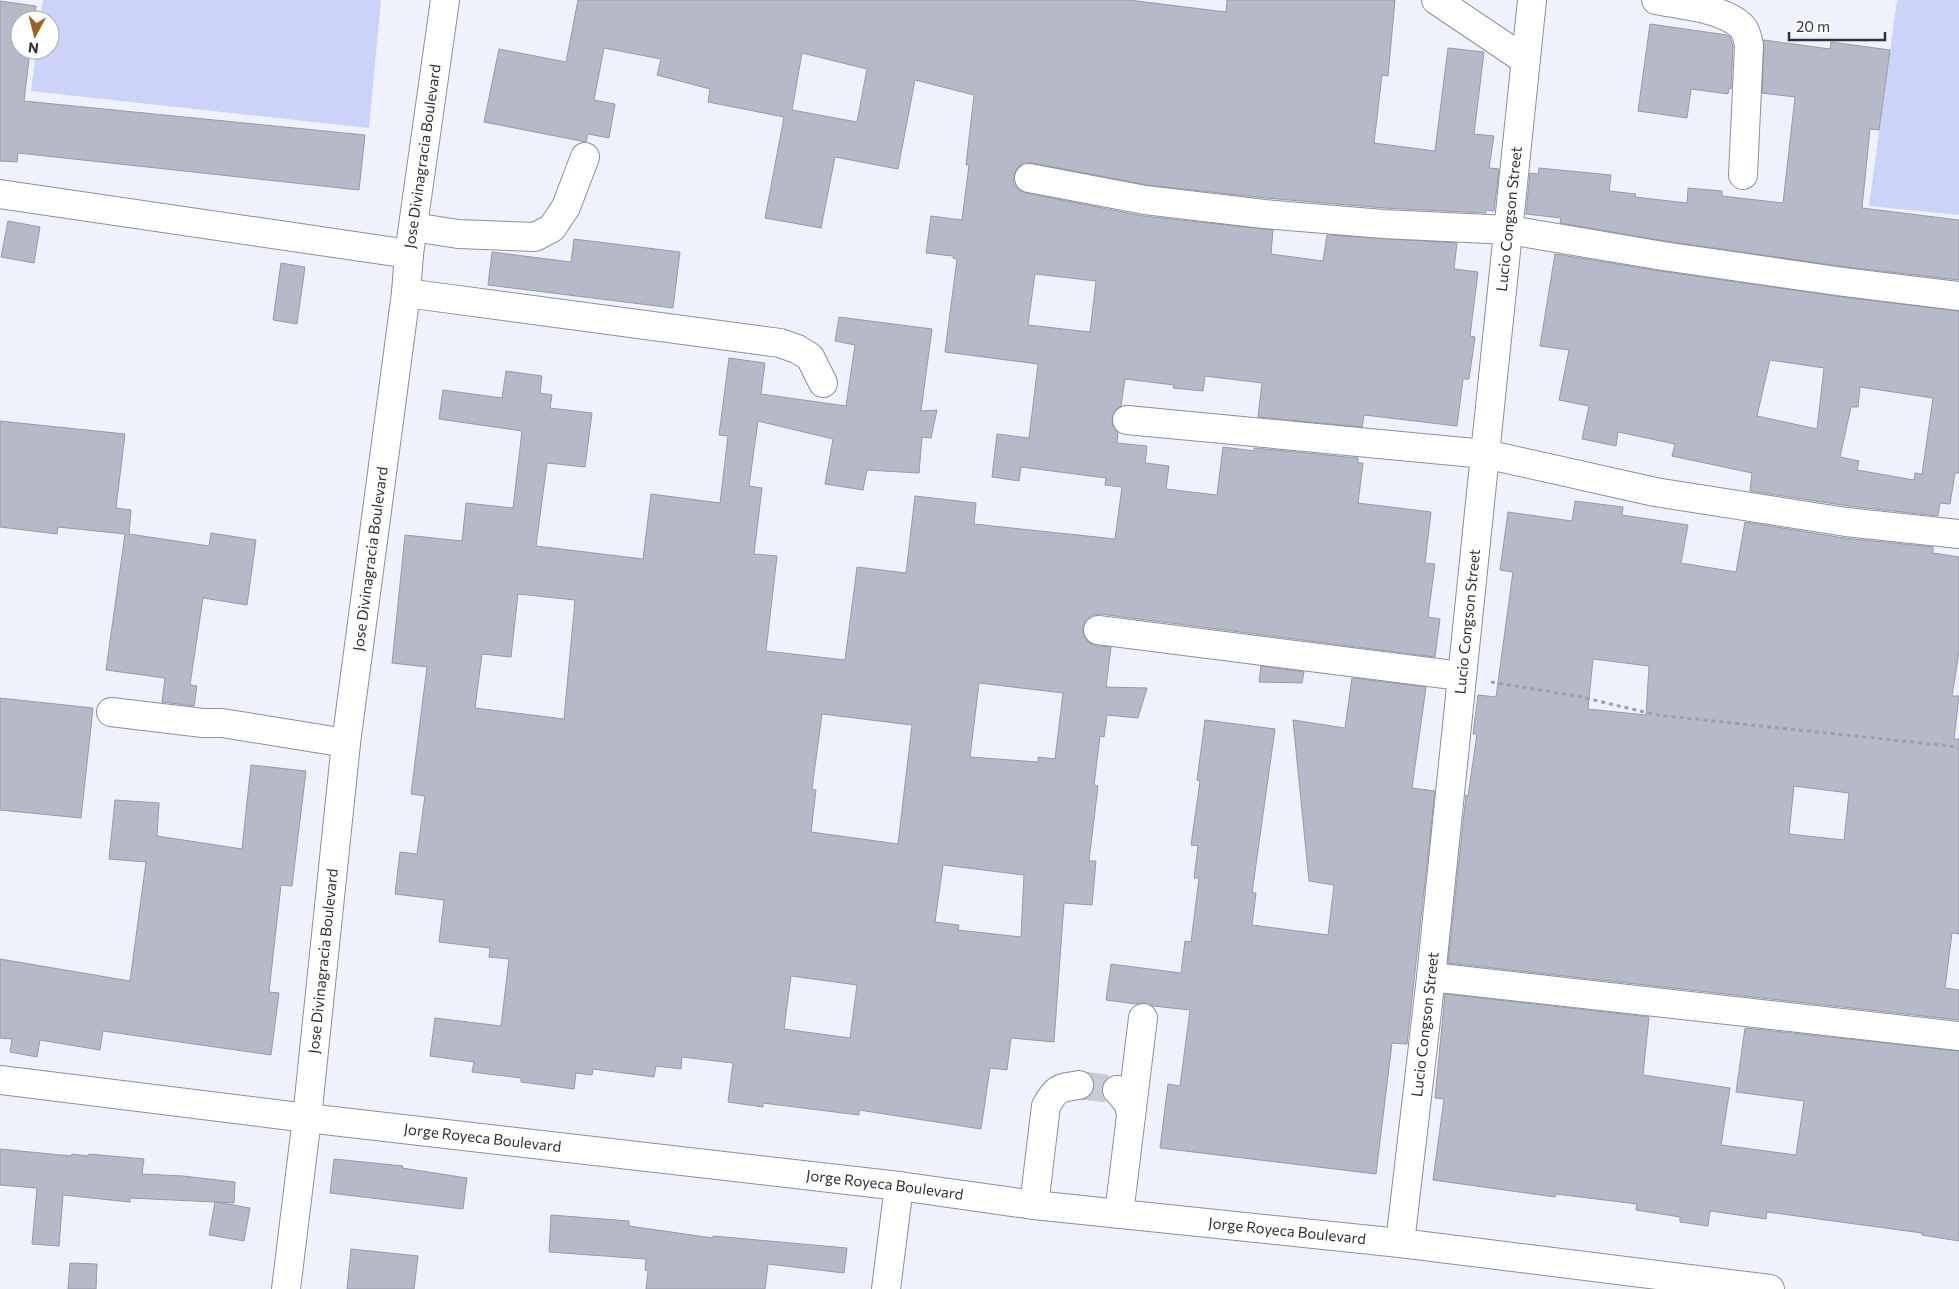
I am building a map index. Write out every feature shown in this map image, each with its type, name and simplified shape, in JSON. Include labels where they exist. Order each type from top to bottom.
[{"type":"street","name":"Jose Divinagracia Boulevard","points":[[286,1289],[346,743],[406,294],[409,254],[445,0]]},
{"type":"street","points":[[1436,0],[1525,60]]},
{"type":"street","name":"Lucio Congson Street","points":[[1400,1243],[1431,977],[1532,0]]},
{"type":"street","points":[[1656,0],[1721,14],[1740,24],[1746,34],[1748,45],[1743,175]]},
{"type":"street","points":[[413,227],[458,234],[535,237],[552,228],[566,207],[585,156]]},
{"type":"street","points":[[1029,178],[1145,200],[1264,214],[1383,224],[1509,230],[1663,256],[1844,282],[1959,296]]},
{"type":"street","points":[[0,194],[409,254]]},
{"type":"street","points":[[406,294],[780,343],[797,349],[810,357],[823,383]]},
{"type":"street","points":[[1127,420],[1485,454],[1655,492],[1846,522],[1959,534]]},
{"type":"street","points":[[1098,630],[1461,676]]},
{"type":"street","points":[[111,712],[203,723],[222,723],[346,743]]},
{"type":"street","points":[[1431,977],[1959,1036]]},
{"type":"street","points":[[1119,1214],[1143,1018]]},
{"type":"street","name":"Jorge Royeca Boulevard","points":[[0,1080],[306,1118],[899,1186],[1119,1214],[1400,1243],[1770,1289]]},
{"type":"street","points":[[1034,1204],[1046,1106],[1052,1094],[1059,1088],[1079,1085]]},
{"type":"street","points":[[1117,1090],[1128,1104],[1131,1116]]},
{"type":"street","points":[[886,1289],[899,1186]]},
{"type":"path","points":[[1461,676],[1577,696],[1657,715],[1959,747]]},
{"type":"shaded area","points":[[43,0],[381,0],[369,128],[31,91],[35,60],[60,60],[60,10],[42,10]]},
{"type":"shaded area","points":[[1897,0],[1959,0],[1959,215],[1869,206]]},
{"type":"building","points":[[578,0],[1129,0],[1226,12],[1227,0],[1395,0],[1388,76],[1382,75],[1374,143],[1435,151],[1448,48],[1484,52],[1474,134],[1494,136],[1489,168],[1499,169],[1494,211],[1486,210],[1486,213],[1384,208],[1147,185],[1032,163],[1023,163],[1017,168],[1014,175],[1014,184],[1019,190],[1026,193],[1143,216],[1273,230],[1271,254],[1323,261],[1327,235],[1457,243],[1454,269],[1478,272],[1470,336],[1475,337],[1469,379],[1463,379],[1457,426],[1364,415],[1362,427],[1258,417],[1262,383],[1205,376],[1203,391],[1173,388],[1174,385],[1125,379],[1121,406],[1115,411],[1112,418],[1113,426],[1118,433],[1117,443],[1147,446],[1145,463],[1169,466],[1166,489],[1217,495],[1223,447],[1254,451],[1254,448],[1358,458],[1358,463],[1363,463],[1358,503],[1431,512],[1425,563],[1435,564],[1428,617],[1440,619],[1435,657],[1100,614],[1092,615],[1086,620],[1082,629],[1088,642],[1096,646],[1111,647],[1106,687],[1147,688],[1138,718],[1107,715],[1104,737],[1100,736],[1094,785],[1098,786],[1089,861],[1096,861],[1092,905],[1064,903],[1054,1042],[1011,1038],[1007,1070],[990,1068],[981,1129],[859,1110],[859,1115],[763,1103],[763,1107],[728,1102],[733,1063],[682,1057],[681,1069],[656,1066],[654,1077],[593,1069],[592,1075],[576,1073],[574,1089],[521,1082],[521,1078],[472,1072],[474,1062],[430,1056],[435,1018],[501,1026],[509,959],[489,957],[490,948],[439,942],[444,900],[395,894],[400,852],[417,854],[425,796],[411,794],[427,667],[392,663],[405,535],[462,541],[466,503],[513,508],[522,431],[439,419],[443,390],[502,398],[506,371],[542,376],[540,393],[552,395],[550,408],[592,413],[585,467],[547,463],[536,546],[643,559],[651,494],[720,503],[728,436],[719,435],[729,358],[765,363],[761,394],[846,406],[855,345],[835,341],[839,317],[932,329],[921,411],[937,410],[931,438],[922,437],[919,473],[867,470],[863,490],[825,484],[833,439],[758,421],[749,486],[762,488],[754,554],[777,556],[766,651],[845,660],[857,567],[906,573],[915,496],[976,503],[974,524],[1115,539],[1122,487],[1105,485],[1106,478],[1021,467],[1019,481],[992,477],[997,434],[1029,438],[1038,364],[945,352],[957,259],[953,258],[953,256],[926,253],[931,216],[962,220],[969,165],[966,165],[974,95],[915,80],[898,169],[835,157],[821,228],[765,218],[784,117],[708,102],[710,89],[657,75],[661,59],[604,48],[594,100],[615,104],[609,138],[588,134],[586,142],[484,122],[499,49],[566,62]],"holes":[[[802,53],[867,69],[857,122],[792,110]],[[1035,274],[1096,281],[1090,332],[1028,325]],[[518,594],[575,600],[564,719],[475,708],[482,654],[511,657]],[[979,683],[1063,693],[1055,759],[1038,757],[1038,762],[970,757]],[[822,714],[912,725],[898,844],[811,832],[816,790],[812,789]],[[943,865],[1024,875],[1021,937],[958,930],[959,925],[935,922]],[[791,976],[857,985],[850,1038],[784,1029]]]},
{"type":"building","points":[[0,1],[36,6],[35,10],[10,10],[10,60],[29,60],[24,101],[365,135],[359,190],[18,153],[17,162],[0,161]]},
{"type":"building","points":[[1650,24],[1730,37],[1733,46],[1731,89],[1729,88],[1728,94],[1691,89],[1687,118],[1638,111]]},
{"type":"building","points":[[1764,40],[1830,49],[1831,42],[1890,50],[1879,130],[1870,129],[1862,208],[1959,220],[1959,280],[1846,267],[1665,241],[1560,223],[1561,218],[1526,214],[1530,173],[1538,174],[1539,168],[1611,175],[1609,191],[1636,194],[1635,197],[1687,203],[1688,188],[1722,191],[1722,196],[1783,203],[1795,97],[1762,93]]},
{"type":"building","points":[[8,221],[40,227],[34,263],[1,257]]},
{"type":"building","points":[[574,239],[680,252],[673,308],[488,285],[492,252],[571,262]]},
{"type":"building","points":[[1555,254],[1842,297],[1959,311],[1959,473],[1955,473],[1950,504],[1940,503],[1938,516],[1848,506],[1750,491],[1752,473],[1672,456],[1675,444],[1618,432],[1616,446],[1582,439],[1589,406],[1559,400],[1569,350],[1540,346]],"holes":[[[1770,360],[1824,368],[1817,429],[1757,416]],[[1860,387],[1933,398],[1922,474],[1915,473],[1914,480],[1857,470],[1859,461],[1840,457],[1851,407],[1858,407]]]},
{"type":"building","points":[[281,263],[305,267],[297,324],[273,320]]},
{"type":"building","points":[[0,421],[125,434],[116,508],[131,510],[129,534],[209,546],[211,533],[256,540],[247,605],[203,598],[190,685],[197,686],[194,706],[162,702],[165,678],[106,670],[125,534],[58,527],[57,534],[0,527]]},
{"type":"building","points":[[1575,501],[1623,507],[1622,515],[1688,525],[1681,563],[1736,572],[1745,522],[1844,538],[1933,547],[1933,553],[1959,557],[1959,652],[1952,696],[1959,696],[1954,739],[1959,739],[1959,934],[1952,933],[1945,988],[1959,990],[1959,1020],[1448,963],[1466,795],[1468,796],[1477,734],[1473,734],[1478,695],[1496,697],[1513,572],[1500,570],[1508,512],[1572,521]],"holes":[[[1593,659],[1649,666],[1646,715],[1588,709]],[[1794,786],[1849,793],[1844,840],[1789,834]]]},
{"type":"building","points":[[1261,666],[1304,672],[1302,683],[1259,682]]},
{"type":"building","points":[[1352,678],[1426,687],[1412,788],[1435,791],[1407,1044],[1392,1043],[1376,1174],[1160,1148],[1168,1084],[1180,1086],[1190,1010],[1153,1006],[1145,1003],[1136,1004],[1106,1000],[1111,964],[1181,973],[1185,941],[1191,942],[1199,878],[1194,878],[1198,846],[1191,845],[1200,781],[1197,780],[1205,720],[1275,729],[1252,893],[1256,893],[1252,925],[1328,935],[1334,885],[1309,881],[1293,720],[1345,728]]},
{"type":"building","points":[[0,698],[93,708],[81,818],[0,810]]},
{"type":"building","points":[[251,765],[306,771],[292,886],[281,885],[269,992],[279,993],[271,1055],[103,1031],[100,1050],[40,1040],[37,1057],[10,1052],[12,1039],[0,1038],[0,959],[130,981],[146,862],[109,859],[115,800],[159,803],[157,836],[242,849]]},
{"type":"building","points":[[1445,994],[1649,1017],[1643,1075],[1730,1088],[1721,1145],[1796,1155],[1804,1101],[1736,1092],[1745,1028],[1959,1051],[1959,1241],[1922,1235],[1922,1233],[1767,1212],[1766,1219],[1710,1211],[1708,1226],[1680,1222],[1680,1217],[1636,1210],[1637,1204],[1556,1194],[1555,1197],[1433,1180],[1444,1099],[1435,1098]]},
{"type":"building","points":[[0,1149],[71,1156],[72,1154],[88,1156],[89,1154],[144,1159],[142,1174],[183,1176],[235,1182],[234,1203],[216,1202],[250,1208],[244,1241],[209,1235],[215,1202],[130,1198],[130,1202],[63,1195],[59,1246],[32,1244],[37,1188],[0,1185]]},
{"type":"building","points":[[334,1159],[403,1166],[402,1168],[467,1178],[463,1209],[330,1193]]},
{"type":"building","points":[[551,1215],[629,1221],[629,1226],[713,1238],[713,1236],[847,1248],[844,1273],[768,1264],[765,1289],[646,1289],[648,1271],[645,1270],[646,1259],[549,1252]]},
{"type":"building","points":[[351,1249],[418,1256],[414,1289],[347,1289]]},
{"type":"building","points":[[70,1263],[97,1264],[96,1289],[68,1289]]},
{"type":"tunnel","points":[[1079,1085],[1117,1090]]}]
